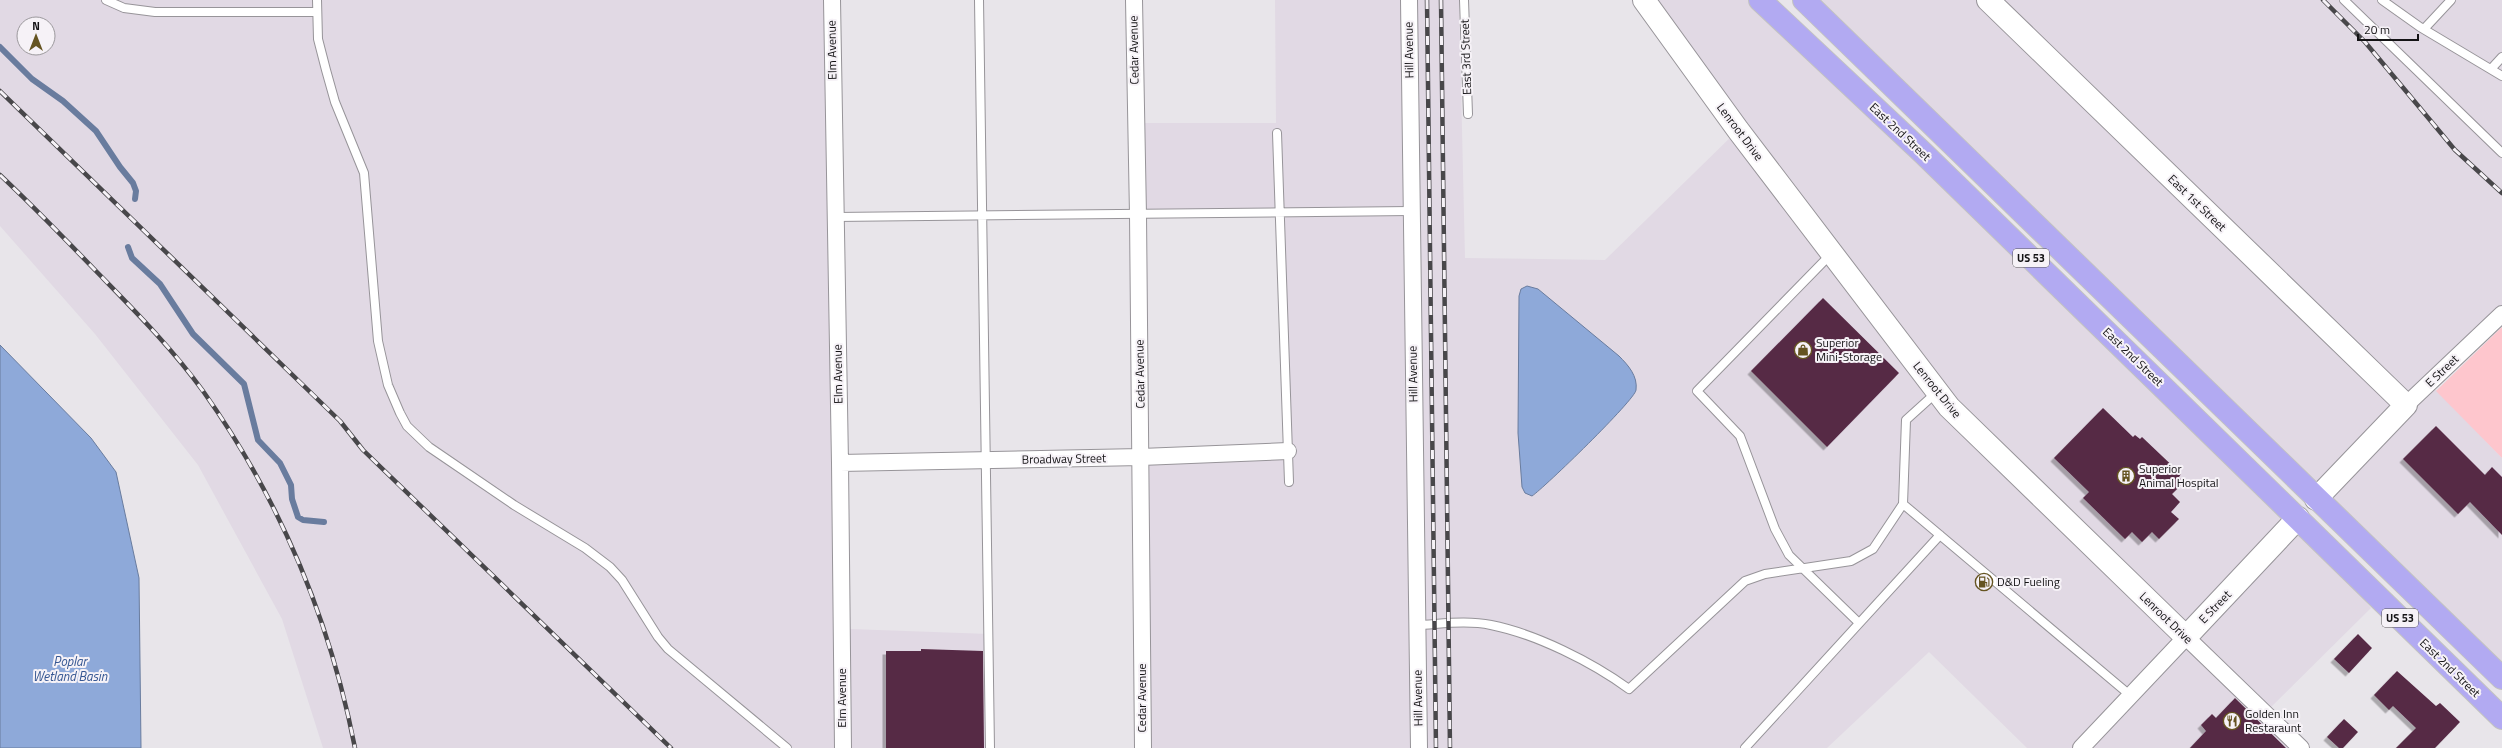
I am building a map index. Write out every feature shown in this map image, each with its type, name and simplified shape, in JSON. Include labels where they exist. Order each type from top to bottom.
[{"type":"highway","name":"East 2nd Street","points":[[1760,0],[1923,153],[2502,718]]},
{"type":"highway","name":"US 53","points":[[1804,0],[2502,678]]},
{"type":"street","name":"Elm Avenue","points":[[832,0],[843,748]]},
{"type":"street","name":"Cedar Avenue","points":[[1134,0],[1141,458],[1143,748]]},
{"type":"street","name":"Hill Avenue","points":[[1409,0],[1419,748]]},
{"type":"street","name":"Lenroot Drive","points":[[1644,0],[1832,253],[1937,392],[1960,419],[2301,748]]},
{"type":"street","name":"East 1st Street","points":[[1988,0],[2406,405]]},
{"type":"street","name":"E Street","points":[[2316,499],[2406,405],[2502,314]]},
{"type":"street","name":"Broadway Street","points":[[840,463],[1141,458],[1288,451]]},
{"type":"street","name":"E Street","points":[[2081,748],[2298,518]]},
{"type":"lane","points":[[106,0],[124,8],[155,12],[317,12]]},
{"type":"lane","points":[[317,0],[320,51],[335,102],[364,173],[378,341],[388,385],[407,426],[429,447],[514,505],[585,548],[610,567],[622,580],[658,637],[668,649],[787,748]]},
{"type":"lane","points":[[979,0],[987,460],[990,748]]},
{"type":"lane","name":"East 3rd Street","points":[[1464,0],[1468,114]]},
{"type":"lane","points":[[2344,0],[2502,153]]},
{"type":"lane","points":[[2382,0],[2424,29],[2502,76]]},
{"type":"lane","points":[[2424,29],[2451,0]]},
{"type":"lane","points":[[2491,69],[2502,57]]},
{"type":"lane","points":[[1276,133],[1289,482]]},
{"type":"lane","points":[[835,218],[1280,212],[1411,212]]},
{"type":"lane","points":[[1832,253],[1697,391],[1740,436],[1782,544],[1800,568],[1859,623]]},
{"type":"lane","points":[[1417,625],[1468,623],[1499,627],[1580,658],[1603,671],[1629,689],[1738,586],[1754,577],[1800,568],[1837,564],[1864,556],[1880,541],[1902,504],[1906,420],[1937,392]]},
{"type":"lane","points":[[1902,504],[2131,696]]},
{"type":"lane","points":[[1745,748],[1940,535]]},
{"type":"shaded area","points":[[0,0],[832,0],[850,629],[989,634],[987,748],[323,748],[282,619],[198,465],[95,334],[0,226]]},
{"type":"shaded area","points":[[1275,0],[1459,0],[1465,258],[1605,260],[1738,130],[1644,0],[1760,0],[2298,518],[2371,608],[2265,713],[2301,748],[2027,748],[1929,652],[1827,748],[1141,748],[1141,457],[1288,451],[1280,213],[1138,215],[1142,123],[1276,123]]},
{"type":"shaded area","points":[[1804,0],[2502,0],[2502,308],[2429,383],[2502,458],[2502,678]]},
{"type":"shaded area","points":[[2502,327],[2502,458],[2436,391]]},
{"type":"water","points":[[1527,286],[1538,289],[1619,356],[1632,371],[1636,385],[1636,390],[1632,397],[1621,410],[1570,462],[1532,496],[1525,493],[1522,487],[1518,433],[1519,296],[1521,289]]},
{"type":"water","name":"Poplar Wetland Basin","points":[[0,345],[91,438],[116,472],[139,578],[141,748],[0,748]]},
{"type":"building","points":[[1823,298],[1899,373],[1827,447],[1751,371]]},
{"type":"building","name":"Superior Animal Hospital","points":[[2103,408],[2133,437],[2135,435],[2140,439],[2142,437],[2181,474],[2179,477],[2184,482],[2172,494],[2180,502],[2171,512],[2179,519],[2159,539],[2152,532],[2142,542],[2132,532],[2125,539],[2083,498],[2089,492],[2054,458]]},
{"type":"building","points":[[2436,426],[2485,475],[2492,467],[2502,477],[2502,535],[2470,502],[2458,514],[2403,459]]},
{"type":"building","points":[[2358,634],[2372,648],[2349,673],[2334,659]]},
{"type":"building","points":[[921,649],[983,651],[984,748],[886,748],[886,651],[921,651]]},
{"type":"building","points":[[2397,671],[2436,706],[2440,703],[2460,722],[2435,748],[2396,748],[2416,728],[2393,706],[2389,710],[2374,695]]},
{"type":"building","name":"Golden Inn Restaraunt","points":[[2235,698],[2286,748],[2190,748],[2206,731],[2201,725],[2212,714],[2216,718]]},
{"type":"building","points":[[2344,719],[2358,732],[2343,748],[2339,748],[2327,737]]},
{"type":"waterway","points":[[0,47],[32,79],[63,101],[96,131],[120,167],[133,183],[136,191],[135,199]]},
{"type":"waterway","points":[[128,247],[132,258],[160,284],[193,334],[244,384],[258,440],[280,463],[291,485],[292,499],[298,517],[303,520],[324,522]]},
{"type":"railway","points":[[1427,0],[1436,748]]},
{"type":"railway","points":[[1441,0],[1450,748]]},
{"type":"railway","points":[[2323,0],[2365,42],[2455,150],[2502,193]]},
{"type":"railway","points":[[0,91],[340,421],[363,450],[671,748]]},
{"type":"railway","points":[[0,175],[72,246],[165,344],[203,391],[230,432],[278,517],[316,607],[331,653],[355,748]]},
{"type":"place","name":"Superior Mini-Storage","points":[[1803,350]]},
{"type":"place","name":"Superior Animal Hospital","points":[[2126,476]]},
{"type":"place","name":"D&D Fueling","points":[[1984,582]]},
{"type":"place","name":"Golden Inn Restaraunt","points":[[2232,721]]}]
